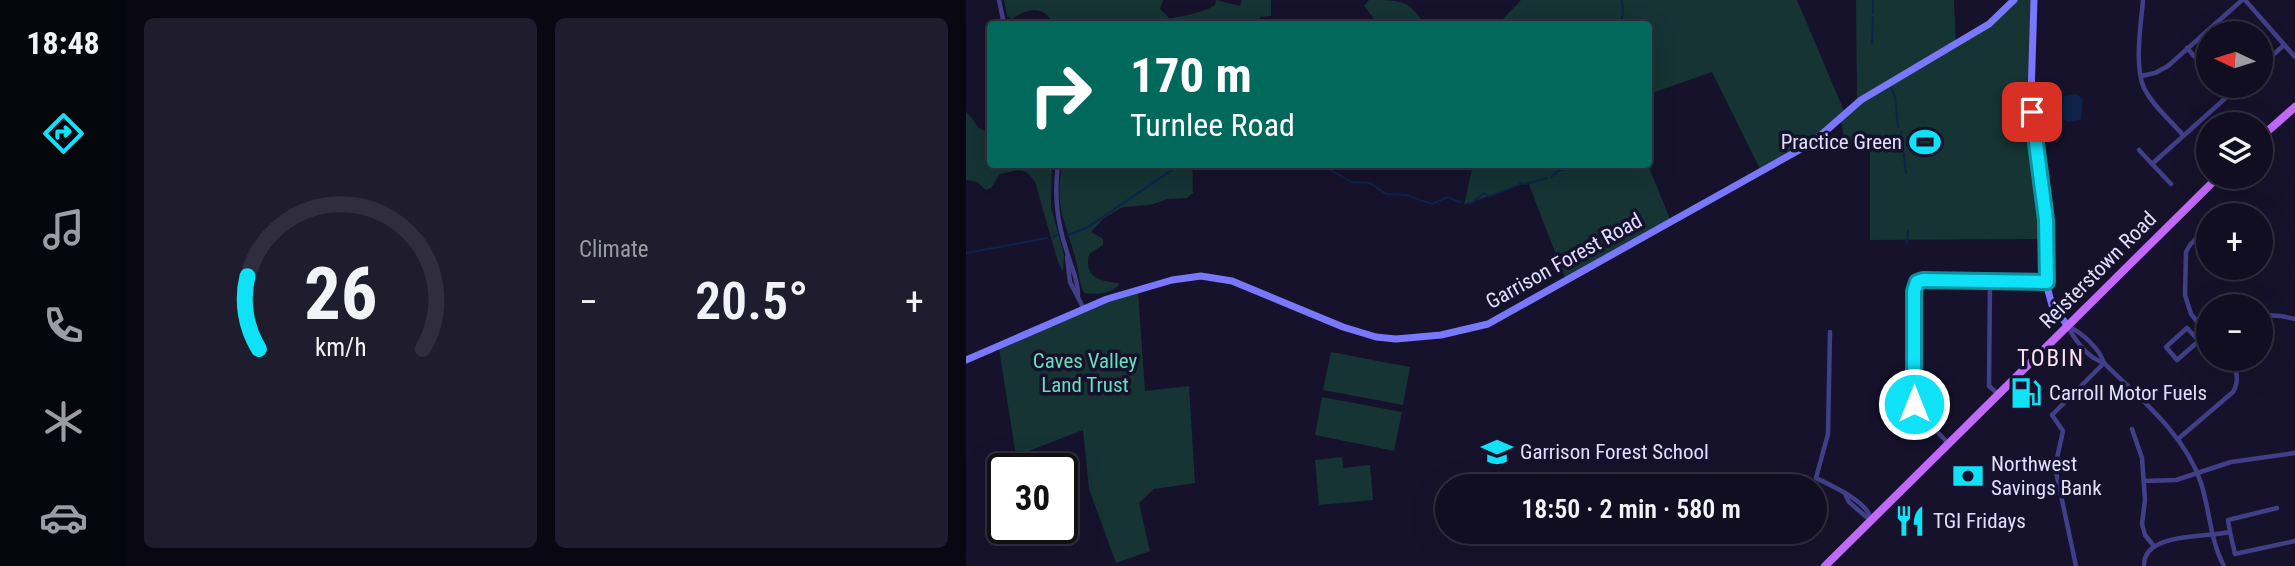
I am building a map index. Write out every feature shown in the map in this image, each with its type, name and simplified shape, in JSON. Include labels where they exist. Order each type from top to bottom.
[{"type":"main road","name":"Garrison Forest Road","points":[[966,360],[1125,292],[1172,280],[1211,276],[1232,281],[1343,327],[1376,337],[1396,339],[1441,335],[1488,324],[1801,149],[1861,100],[1989,24],[2014,0]]},
{"type":"main road","points":[[2034,0],[2031,104],[2046,212],[2047,282],[2051,302],[2067,326]]},
{"type":"main road","points":[[2273,126],[2295,107]]},
{"type":"main road","name":"Reisterstown Road","points":[[1825,566],[2206,189]]},
{"type":"street","points":[[999,0],[1003,21]]},
{"type":"street","points":[[2143,0],[2140,76],[2148,95],[2183,135]]},
{"type":"street","points":[[2218,21],[2243,0],[2295,57]]},
{"type":"street","points":[[2140,76],[2163,69],[2196,40]]},
{"type":"street","points":[[2273,55],[2284,45]]},
{"type":"street","points":[[2187,48],[2196,58]]},
{"type":"street","points":[[2152,164],[2225,98]]},
{"type":"street","points":[[2138,150],[2171,184]]},
{"type":"street","points":[[1058,168],[1055,206],[1084,309]]},
{"type":"street","points":[[2196,240],[2186,252],[2185,295],[2191,314],[2196,320]]},
{"type":"street","points":[[1990,281],[1989,386],[1998,394]]},
{"type":"street","points":[[1949,443],[1915,409],[1914,291],[1917,282],[2047,282]]},
{"type":"street","points":[[2273,316],[2295,319]]},
{"type":"street","points":[[2067,326],[2089,353],[2097,361],[2104,363],[2178,439],[2196,472],[2212,536],[2224,566]]},
{"type":"street","points":[[2188,328],[2199,341],[2177,360],[2166,347],[2188,328]]},
{"type":"street","points":[[1830,332],[1828,434],[1824,457],[1816,478],[1869,511],[1871,521]]},
{"type":"street","points":[[2076,566],[2055,467],[2063,431],[2052,415],[2104,363]]},
{"type":"street","points":[[2178,439],[2233,392],[2238,379],[2236,371]]},
{"type":"street","points":[[2132,429],[2142,458],[2145,500],[2142,524],[2145,535],[2153,545]]},
{"type":"street","points":[[2144,481],[2176,480],[2238,460],[2295,453]]},
{"type":"street","points":[[2277,508],[2228,520],[2235,555],[2295,541]]},
{"type":"street","points":[[2144,566],[2144,557],[2153,545],[2168,540],[2230,532]]},
{"type":"green space","points":[[1004,0],[1163,0],[1160,9],[1169,18],[1206,10],[1215,5],[1216,0],[1240,6],[1242,0],[1271,0],[1271,16],[1260,17],[1259,21],[1052,21],[1045,14],[1035,10],[1023,12],[1012,19],[1007,16]]},
{"type":"green space","points":[[1369,0],[1403,3],[1414,10],[1422,21],[1376,21],[1364,6]]},
{"type":"green space","points":[[1521,0],[1797,0],[1844,111],[1857,100],[1856,0],[1954,0],[1956,45],[2017,0],[2031,0],[2029,112],[2045,239],[1870,240],[1870,147],[1845,144],[1840,116],[1811,140],[1760,169],[1712,72],[1652,93],[1652,21],[1501,21]]},
{"type":"green space","points":[[966,111],[979,128],[987,132],[987,168],[1052,168],[1051,207],[1064,255],[1063,272],[1035,182],[1027,173],[1020,170],[1000,174],[991,188],[986,190],[977,182],[966,180]]},
{"type":"green space","points":[[1062,168],[1192,168],[1193,193],[1187,198],[1123,207],[1104,218],[1091,232],[1103,239],[1103,245],[1089,254],[1089,268],[1099,279],[1119,285],[1107,292],[1089,294],[1082,289],[1062,214]]},
{"type":"green space","points":[[1472,168],[1649,168],[1670,219],[1565,278],[1528,182],[1464,205]]},
{"type":"green space","name":"Caves Valley Land Trust","points":[[1138,291],[1145,391],[1189,386],[1195,483],[1154,489],[1139,503],[1150,551],[1116,563],[1089,489],[1083,430],[1024,453],[1016,453],[999,349],[1108,301]]},
{"type":"green space","points":[[1331,352],[1410,367],[1403,405],[1323,390]]},
{"type":"green space","points":[[1322,397],[1402,412],[1394,451],[1315,435]]},
{"type":"green space","points":[[1342,457],[1343,468],[1370,465],[1373,500],[1319,505],[1315,460]]},
{"type":"water","points":[[2077,94],[2083,99],[2081,120],[2067,122],[2063,118],[2064,96]]},
{"type":"waterway","points":[[1622,0],[1622,21]]},
{"type":"waterway","points":[[1873,0],[1873,13]]},
{"type":"waterway","points":[[1872,43],[1873,17]]},
{"type":"waterway","points":[[1891,88],[1895,96],[1898,127]]},
{"type":"waterway","points":[[1901,131],[1906,173]]},
{"type":"waterway","points":[[1068,235],[1088,227],[1175,168]]},
{"type":"waterway","points":[[1199,168],[1203,168]]},
{"type":"waterway","points":[[1325,168],[1351,182],[1370,183],[1386,194],[1406,195],[1432,204],[1447,197],[1460,202]]},
{"type":"waterway","points":[[1551,177],[1568,168]]},
{"type":"waterway","points":[[1467,203],[1472,203],[1484,193],[1489,197],[1521,183],[1547,178]]},
{"type":"waterway","points":[[1907,244],[1908,230]]},
{"type":"waterway","points":[[1053,237],[1057,235]]},
{"type":"waterway","points":[[966,253],[1047,238]]},
{"type":"place","name":"Practice Green","points":[[1925,142]]},
{"type":"place","name":"Carroll Motor Fuels","points":[[2026,393]]},
{"type":"place","name":"Garrison Forest School","points":[[1497,452]]},
{"type":"place","name":"Northwest Savings Bank","points":[[1968,476]]},
{"type":"place","name":"TGI Fridays","points":[[1910,521]]},
{"type":"district","name":"TOBIN","points":[[2051,358]]},
{"type":"route","points":[[1914,404],[1914,291],[1917,282],[2047,282],[2046,220],[2032,112]]}]
